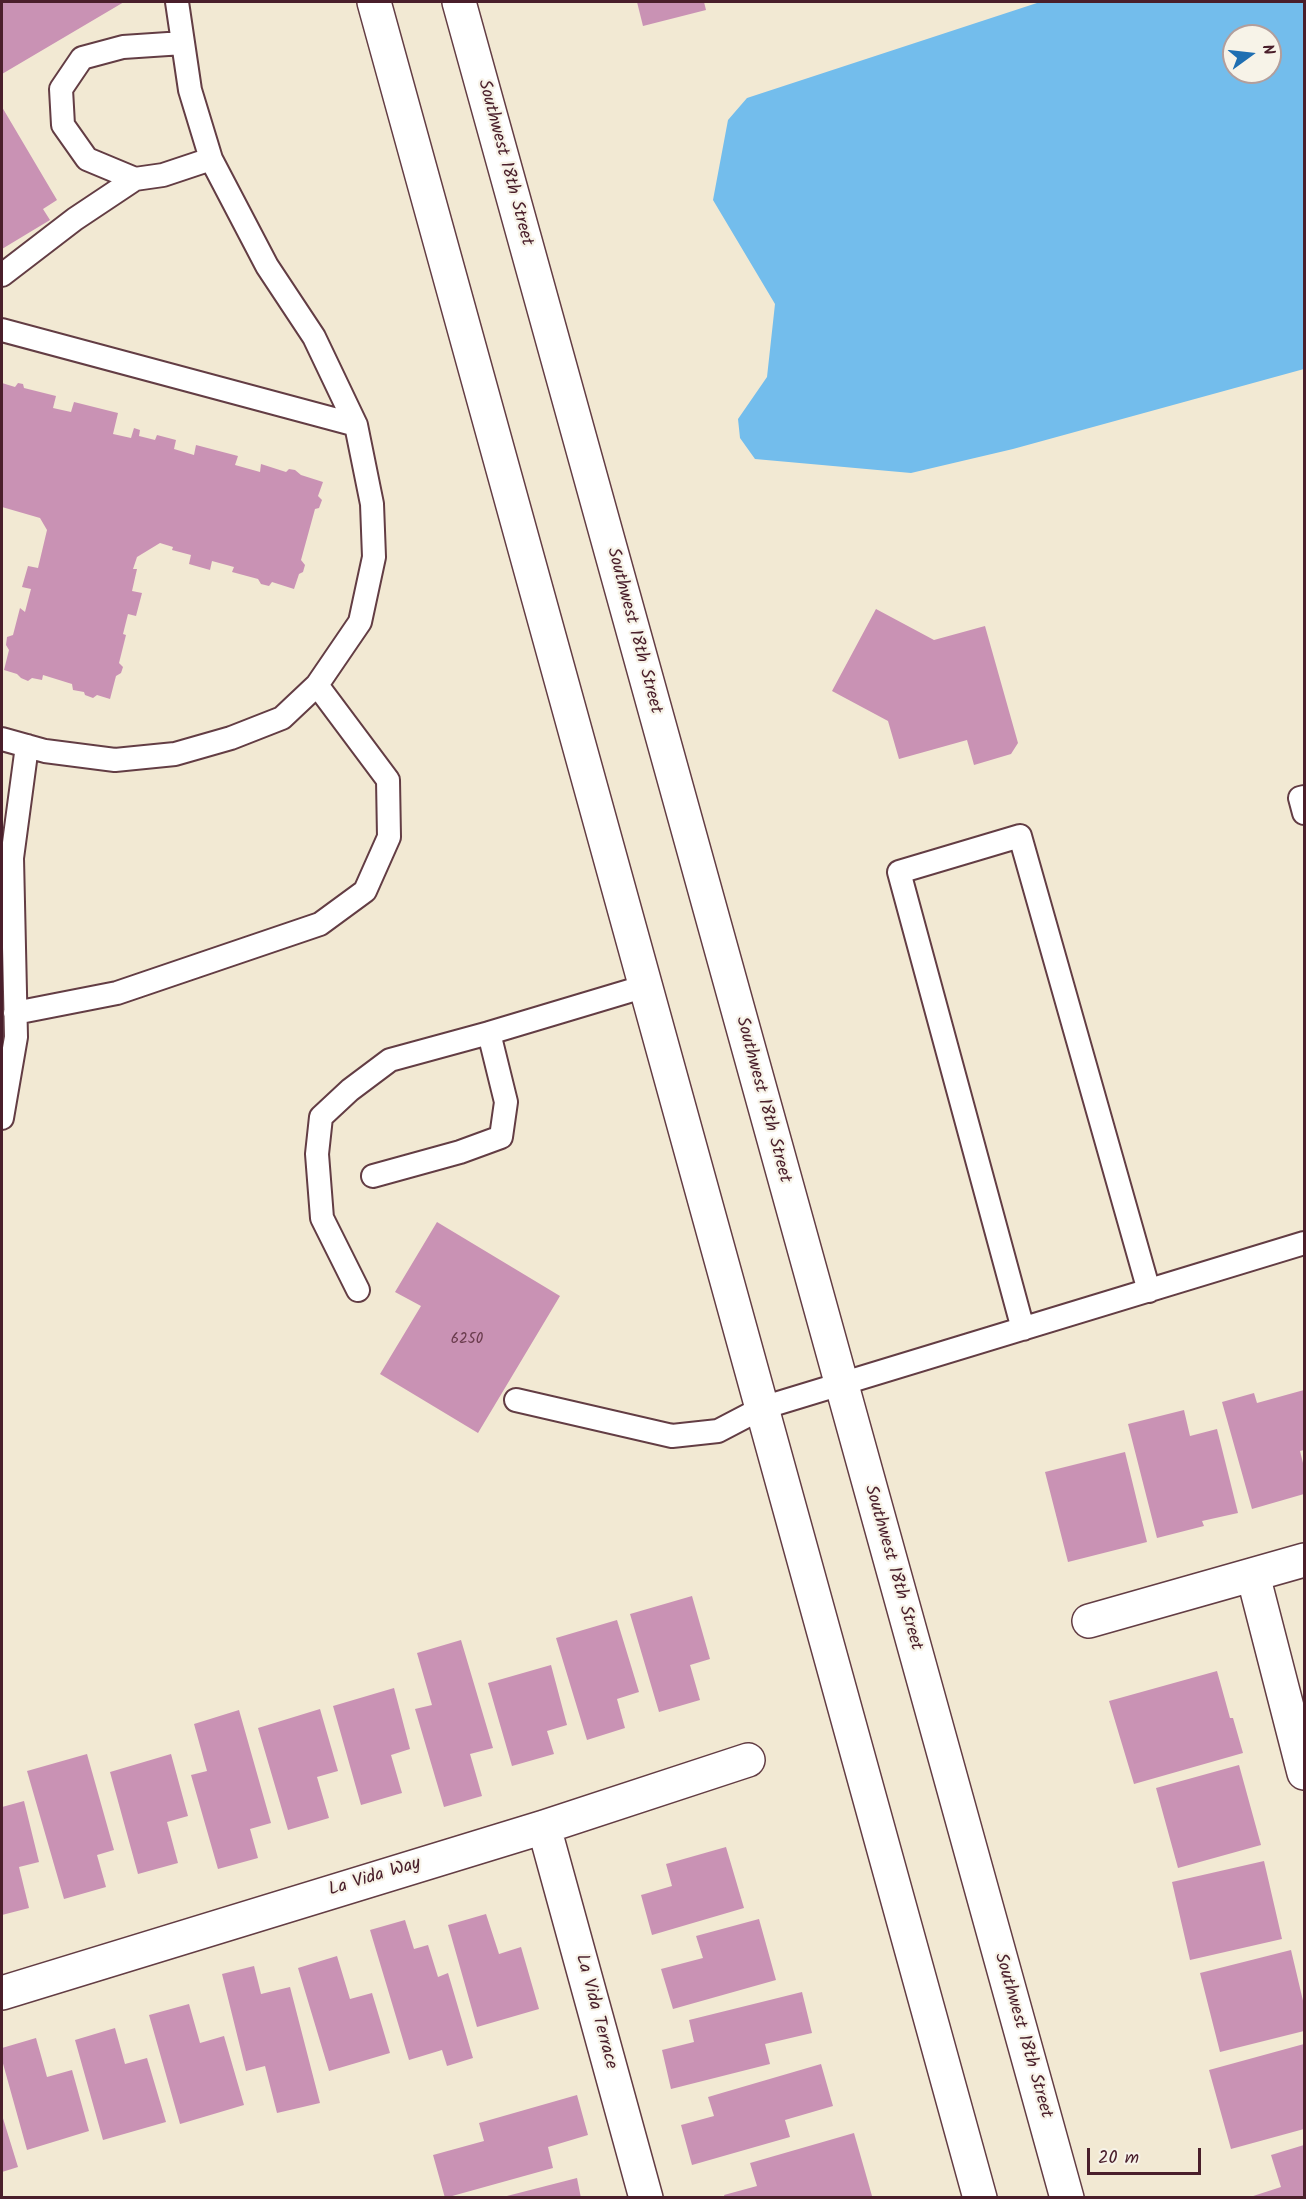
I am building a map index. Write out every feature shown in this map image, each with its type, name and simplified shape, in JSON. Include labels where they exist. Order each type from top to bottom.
[{"type":"main road","points":[[374,2],[980,2198]]},
{"type":"main road","name":"Southwest 18th Street","points":[[459,2],[1067,2198]]},
{"type":"main road","points":[[1089,1622],[1305,1560]]},
{"type":"main road","points":[[1253,1575],[1305,1773]]},
{"type":"main road","name":"La Vida Way","points":[[2,1993],[544,1827],[748,1760]]},
{"type":"main road","name":"La Vida Terrace","points":[[544,1827],[646,2198]]},
{"type":"lane","points":[[2,739],[45,751],[115,760],[175,754],[231,738],[282,718],[317,685],[360,622],[374,557],[372,504],[356,425],[314,337],[267,266],[212,159],[190,90],[177,2]]},
{"type":"lane","points":[[135,179],[87,159],[63,125],[61,89],[82,58],[123,46],[183,43]]},
{"type":"lane","points":[[2,275],[75,219],[135,179],[163,175],[212,159]]},
{"type":"lane","points":[[2,330],[356,425]]},
{"type":"lane","points":[[15,1013],[117,993],[320,924],[365,891],[388,837],[388,780],[317,685]]},
{"type":"lane","points":[[2,1118],[16,1037],[12,858],[27,746]]},
{"type":"lane","points":[[1305,797],[1300,798],[1305,813]]},
{"type":"lane","points":[[1023,1329],[899,872],[1020,836],[1149,1291]]},
{"type":"lane","points":[[358,1290],[322,1218],[317,1154],[321,1117],[350,1090],[390,1060],[646,986]]},
{"type":"lane","points":[[373,1176],[460,1152],[501,1137],[506,1102],[489,1033]]},
{"type":"lane","points":[[516,1400],[672,1436],[718,1431],[762,1408],[1305,1243]]},
{"type":"water","points":[[1040,2],[1304,2],[1304,369],[1013,449],[911,473],[755,459],[740,438],[738,419],[767,377],[775,304],[713,200],[728,120],[747,98]]},
{"type":"building","points":[[2,2],[124,2],[2,74]]},
{"type":"building","points":[[637,2],[704,2],[706,10],[643,26]]},
{"type":"building","points":[[2,107],[57,200],[43,209],[50,220],[2,249]]},
{"type":"building","points":[[2,383],[15,387],[18,383],[23,384],[24,388],[56,396],[53,408],[71,412],[74,402],[118,413],[113,434],[131,438],[134,428],[140,430],[139,436],[155,440],[157,435],[176,440],[174,449],[194,455],[196,445],[238,456],[235,465],[260,472],[261,464],[286,472],[289,469],[295,470],[301,475],[323,482],[318,496],[322,500],[319,508],[315,509],[301,560],[305,565],[294,589],[272,582],[269,586],[261,584],[258,579],[232,572],[234,567],[212,561],[210,570],[189,564],[191,555],[172,550],[173,547],[160,543],[137,557],[133,569],[137,569],[132,591],[142,593],[136,616],[128,614],[123,634],[126,635],[119,663],[123,667],[121,673],[116,676],[110,699],[97,695],[93,698],[85,695],[84,692],[73,690],[72,684],[43,675],[42,680],[32,678],[28,681],[4,670],[9,650],[6,645],[7,637],[13,635],[20,608],[25,612],[31,589],[22,587],[28,566],[38,568],[47,530],[40,518],[2,507]]},
{"type":"building","points":[[876,609],[934,640],[985,626],[1018,743],[1011,754],[974,765],[967,740],[899,759],[888,721],[832,691]]},
{"type":"building","points":[[437,1222],[560,1296],[478,1433],[380,1374],[421,1306],[395,1292]]},
{"type":"building","points":[[1304,1390],[1304,1450],[1300,1451],[1304,1467],[1304,1494],[1252,1509],[1222,1402],[1254,1393],[1257,1403]]},
{"type":"building","points":[[1184,1410],[1190,1436],[1217,1429],[1238,1513],[1202,1521],[1204,1526],[1157,1538],[1128,1424]]},
{"type":"building","points":[[1125,1452],[1147,1542],[1068,1562],[1045,1472]]},
{"type":"building","points":[[692,1596],[710,1659],[690,1665],[700,1700],[659,1712],[630,1614]]},
{"type":"building","points":[[617,1620],[639,1692],[617,1699],[625,1728],[587,1740],[556,1638]]},
{"type":"building","points":[[461,1640],[493,1748],[470,1754],[482,1796],[444,1807],[415,1709],[432,1705],[417,1653]]},
{"type":"building","points":[[551,1665],[567,1725],[547,1731],[554,1754],[512,1766],[488,1683]]},
{"type":"building","points":[[1217,1671],[1230,1718],[1233,1718],[1243,1753],[1134,1784],[1109,1701]]},
{"type":"building","points":[[394,1688],[410,1749],[391,1755],[402,1793],[361,1805],[333,1706]]},
{"type":"building","points":[[320,1709],[338,1771],[317,1777],[329,1818],[288,1830],[258,1728]]},
{"type":"building","points":[[239,1710],[271,1823],[250,1829],[258,1858],[218,1869],[191,1775],[207,1771],[194,1724]]},
{"type":"building","points":[[87,1754],[114,1850],[97,1855],[106,1887],[64,1899],[27,1771]]},
{"type":"building","points":[[171,1754],[188,1816],[167,1822],[178,1863],[138,1874],[110,1772]]},
{"type":"building","points":[[1239,1765],[1261,1845],[1178,1868],[1156,1788]]},
{"type":"building","points":[[24,1801],[39,1862],[19,1867],[29,1908],[2,1915],[2,1807]]},
{"type":"building","points":[[726,1847],[744,1908],[652,1935],[641,1895],[672,1886],[666,1864]]},
{"type":"building","points":[[1264,1861],[1282,1939],[1190,1960],[1172,1882]]},
{"type":"building","points":[[486,1914],[499,1954],[521,1947],[539,2009],[477,2027],[448,1925]]},
{"type":"building","points":[[759,1919],[776,1980],[673,2009],[661,1969],[703,1958],[696,1936]]},
{"type":"building","points":[[405,1920],[414,1949],[428,1945],[438,1977],[448,1973],[473,2058],[447,2066],[442,2050],[409,2060],[370,1930]]},
{"type":"building","points":[[1291,1950],[1304,2005],[1304,2031],[1220,2052],[1200,1973]]},
{"type":"building","points":[[337,1956],[350,1999],[372,1993],[390,2053],[329,2071],[298,1968]]},
{"type":"building","points":[[254,1966],[261,1994],[290,1987],[320,2103],[277,2113],[265,2066],[246,2071],[222,1974]]},
{"type":"building","points":[[802,1992],[812,2033],[765,2044],[770,2064],[671,2089],[662,2050],[694,2042],[689,2020]]},
{"type":"building","points":[[189,2004],[200,2043],[224,2036],[244,2105],[180,2124],[149,2015]]},
{"type":"building","points":[[115,2028],[125,2064],[147,2058],[166,2122],[103,2140],[75,2040]]},
{"type":"building","points":[[36,2038],[47,2077],[72,2070],[89,2131],[27,2150],[2,2060],[2,2048]]},
{"type":"building","points":[[1304,2044],[1304,2129],[1231,2149],[1209,2070]]},
{"type":"building","points":[[821,2064],[833,2106],[785,2120],[790,2137],[692,2165],[681,2125],[714,2116],[708,2097]]},
{"type":"building","points":[[577,2095],[588,2135],[548,2147],[553,2168],[445,2198],[433,2155],[484,2141],[479,2123]]},
{"type":"building","points":[[2,2115],[18,2167],[2,2172]]},
{"type":"building","points":[[854,2133],[872,2196],[865,2198],[725,2198],[724,2195],[757,2186],[750,2163]]},
{"type":"building","points":[[1304,2145],[1304,2198],[1247,2198],[1281,2187],[1271,2155]]},
{"type":"building","points":[[577,2178],[581,2198],[503,2198],[503,2197]]}]
